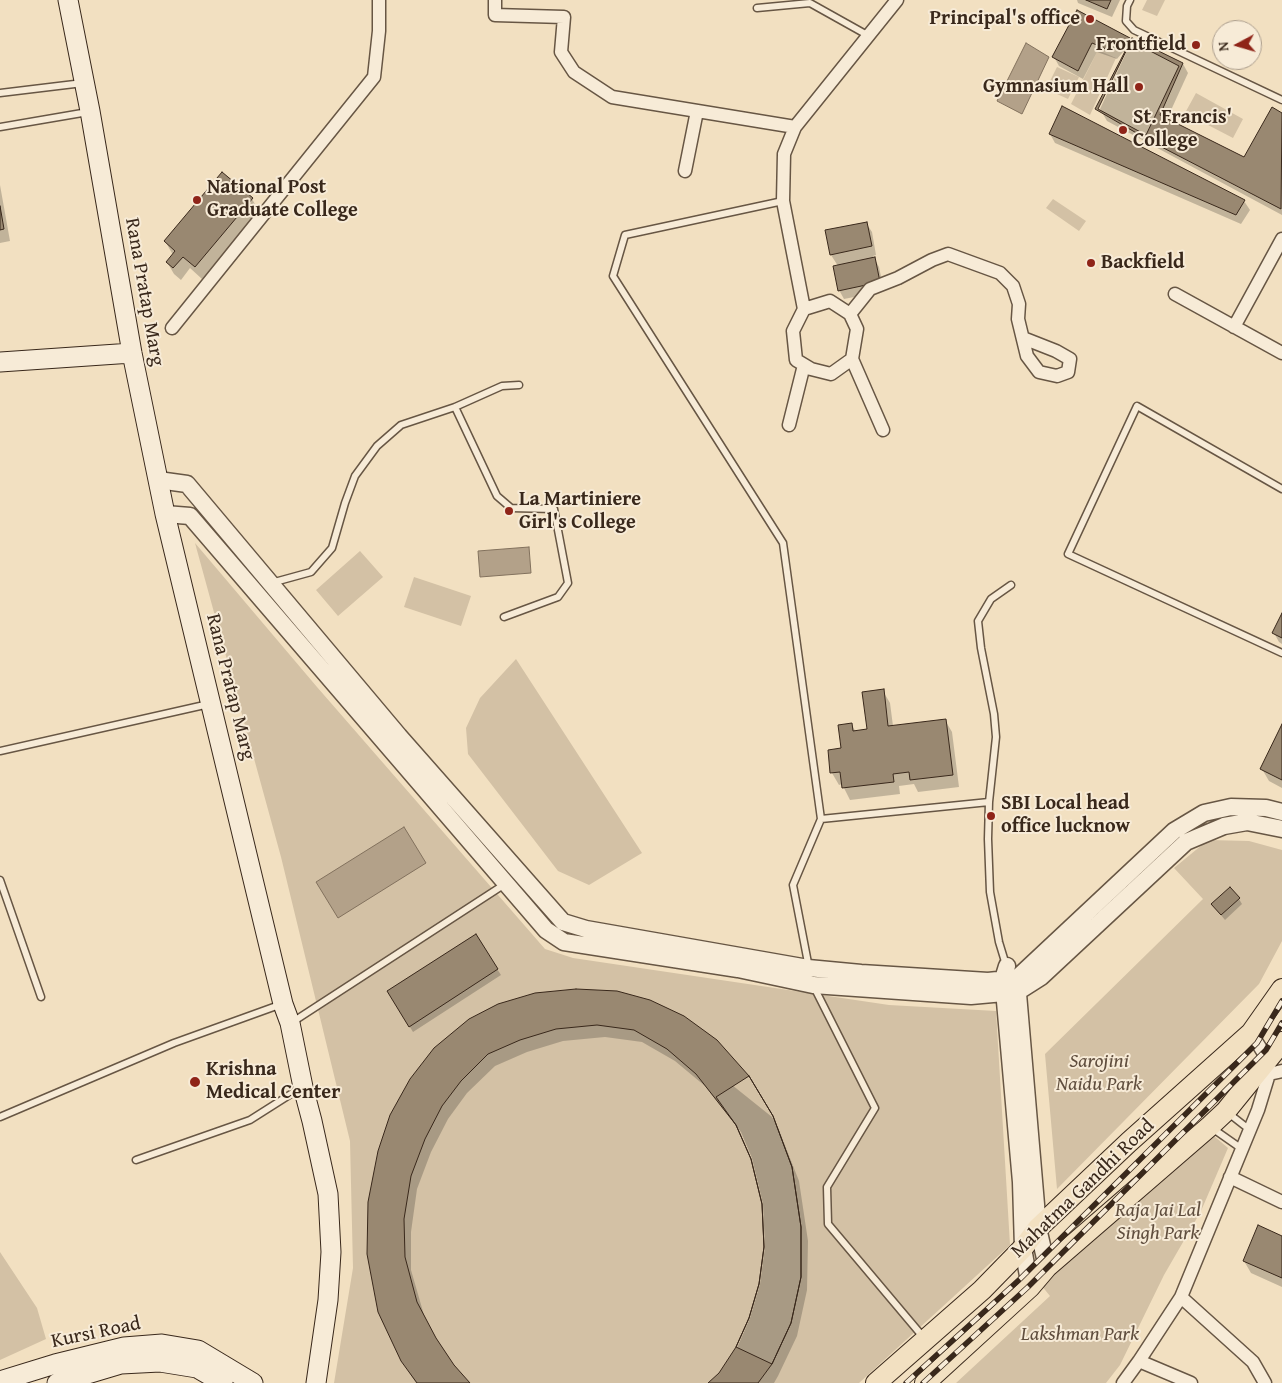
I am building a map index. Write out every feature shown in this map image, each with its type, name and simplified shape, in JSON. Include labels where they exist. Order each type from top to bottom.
[{"type":"main road","name":"Rana Pratap Marg","points":[[68,0],[90,111],[132,352],[165,514],[290,1023],[328,1194],[331,1252],[328,1300],[316,1383]]},
{"type":"main road","points":[[0,362],[132,352]]},
{"type":"main road","name":"Mahatma Gandhi Road","points":[[876,1383],[925,1338],[982,1290],[1023,1248],[1038,1228],[1129,1142],[1251,1034],[1282,989]]},
{"type":"main road","name":"Mahatma Gandhi Road","points":[[925,1383],[1030,1287],[1047,1267],[1210,1126],[1273,1068],[1282,1042]]},
{"type":"main road","name":"Kursi Road","points":[[0,1381],[55,1364],[124,1347],[162,1344],[198,1350],[253,1383]]},
{"type":"main road","name":"Kursi Road","points":[[59,1382],[122,1364],[160,1362],[196,1368],[223,1383]]},
{"type":"street","points":[[172,328],[374,77],[379,0]]},
{"type":"street","points":[[495,0],[495,15],[564,17],[561,52],[574,72],[612,97],[795,127]]},
{"type":"street","points":[[852,359],[831,374],[811,369],[796,360],[793,331],[804,309],[783,201],[784,154],[795,127],[897,0]]},
{"type":"street","points":[[685,171],[697,111]]},
{"type":"street","points":[[1234,327],[1282,239]]},
{"type":"street","points":[[850,314],[870,289],[948,254],[1000,273],[1013,286],[1019,304],[1018,319],[1023,338]]},
{"type":"street","points":[[1175,294],[1282,353]]},
{"type":"street","points":[[804,309],[830,301],[850,314],[857,329],[852,359],[883,430]]},
{"type":"street","points":[[789,425],[804,366]]},
{"type":"street","points":[[158,480],[186,484],[398,736],[563,922],[586,930],[808,968],[988,981],[1010,981],[1040,977],[1186,842],[1224,826],[1247,822],[1282,829]]},
{"type":"street","points":[[165,514],[190,516],[546,930],[564,942],[738,970],[813,985],[971,996],[1010,981],[1174,831],[1204,814],[1231,807],[1266,808],[1282,812]]},
{"type":"street","points":[[1010,981],[1038,1228],[1047,1267]]},
{"type":"street","points":[[1010,981],[1023,1248],[1030,1287]]},
{"type":"street","points":[[1122,1383],[1139,1361],[1181,1297],[1258,1110],[1273,1068],[1251,1034]]},
{"type":"street","points":[[1230,1178],[1282,1202]]},
{"type":"street","points":[[1181,1297],[1252,1362],[1265,1383]]},
{"type":"street","points":[[1139,1361],[1190,1383]]},
{"type":"lane","points":[[1130,0],[1127,6],[1126,21],[1134,30],[1282,100]]},
{"type":"lane","points":[[757,8],[810,3],[869,36]]},
{"type":"lane","points":[[0,92],[84,83]]},
{"type":"lane","points":[[0,126],[90,111]]},
{"type":"lane","points":[[783,201],[625,235],[613,276],[782,543],[821,819],[793,885],[808,968],[813,985],[876,1108],[827,1187],[828,1224],[925,1338]]},
{"type":"lane","points":[[270,583],[311,572],[332,548],[344,503],[355,476],[376,446],[401,425],[455,407],[502,386],[519,384]]},
{"type":"lane","points":[[1282,489],[1137,406],[1068,554],[1282,654]]},
{"type":"lane","points":[[455,407],[497,496],[511,508],[554,509],[568,583],[558,598],[504,617]]},
{"type":"lane","points":[[1010,981],[998,942],[990,892],[989,802],[996,738],[994,714],[981,648],[978,621],[991,599],[1012,585]]},
{"type":"lane","points":[[0,751],[210,703]]},
{"type":"lane","points":[[821,819],[989,802]]},
{"type":"lane","points":[[290,1023],[521,874]]},
{"type":"lane","points":[[0,880],[41,997]]},
{"type":"lane","points":[[0,1117],[174,1043],[284,1004]]},
{"type":"lane","points":[[136,1160],[250,1120],[303,1087]]},
{"type":"lane","points":[[1226,1111],[1250,1130]]},
{"type":"lane","points":[[1210,1126],[1242,1148]]},
{"type":"green space","points":[[1147,0],[1165,0],[1157,16],[1142,10]]},
{"type":"green space","points":[[1098,50],[1116,58],[1090,115],[1071,104]]},
{"type":"green space","points":[[1057,67],[1079,77],[1068,99],[1046,89]]},
{"type":"green space","points":[[1196,93],[1243,119],[1233,138],[1185,113]]},
{"type":"green space","points":[[1053,199],[1086,221],[1079,231],[1046,208]]},
{"type":"green space","points":[[195,543],[317,687],[545,949],[573,958],[889,1005],[996,1011],[1010,1245],[859,1383],[334,1383],[353,1268],[350,1141],[281,857]]},
{"type":"green space","points":[[360,551],[383,577],[338,616],[316,590]]},
{"type":"green space","points":[[414,577],[471,596],[461,626],[404,607]]},
{"type":"green space","points":[[516,659],[642,853],[589,885],[558,871],[468,754],[466,728],[480,698]]},
{"type":"green space","name":"Sarojini Naidu Park","points":[[1208,840],[1249,841],[1282,850],[1282,941],[1259,984],[1057,1189],[1045,1054],[1203,899],[1174,868]]},
{"type":"green space","name":"Lakshman Park","points":[[1214,1136],[1228,1148],[1201,1211],[1164,1275],[1120,1365],[1106,1383],[956,1383],[1050,1296],[1041,1285],[1114,1220]]},
{"type":"green space","points":[[0,1252],[37,1308],[46,1339],[0,1360]]},
{"type":"shaded area","points":[[1026,43],[1049,57],[1022,114],[997,101]]},
{"type":"shaded area","points":[[529,547],[531,573],[480,577],[478,551]]},
{"type":"shaded area","points":[[404,827],[426,863],[338,918],[316,882]]},
{"type":"building","points":[[1086,0],[1111,0],[1107,9]]},
{"type":"building","points":[[1077,10],[1130,38],[1125,47],[1118,43],[1111,51],[1092,43],[1078,71],[1052,57]]},
{"type":"building","points":[[1132,38],[1183,63],[1160,115],[1244,157],[1272,107],[1282,113],[1281,209],[1152,142],[1095,109]]},
{"type":"building","name":"Gymnasium Hall","points":[[1131,41],[1179,66],[1146,135],[1098,109]]},
{"type":"building","points":[[1062,106],[1245,200],[1236,215],[1049,134]]},
{"type":"building","points":[[222,172],[253,198],[195,267],[183,257],[173,268],[166,262],[175,251],[164,241]]},
{"type":"building","points":[[0,206],[4,229],[0,230]]},
{"type":"building","points":[[867,222],[872,246],[830,255],[825,230]]},
{"type":"building","points":[[875,257],[880,282],[838,291],[833,266]]},
{"type":"building","points":[[1282,613],[1282,638],[1272,633]]},
{"type":"building","points":[[884,689],[888,726],[946,719],[953,775],[910,780],[909,772],[893,774],[894,782],[842,788],[840,772],[830,773],[828,750],[841,748],[838,725],[852,723],[853,731],[867,729],[862,692]]},
{"type":"building","points":[[1282,724],[1282,780],[1260,769]]},
{"type":"building","points":[[1230,887],[1240,898],[1221,915],[1211,904]]},
{"type":"building","points":[[476,934],[498,969],[409,1027],[387,991]]},
{"type":"building","points":[[576,989],[617,991],[650,1000],[684,1016],[717,1040],[749,1076],[773,1116],[792,1167],[801,1227],[801,1277],[791,1323],[772,1364],[758,1383],[708,1383],[719,1373],[736,1347],[749,1318],[759,1284],[764,1247],[762,1204],[751,1159],[736,1125],[696,1074],[667,1049],[634,1030],[597,1025],[556,1029],[520,1040],[488,1054],[461,1081],[442,1106],[425,1139],[411,1176],[404,1219],[405,1257],[417,1302],[436,1338],[454,1365],[470,1383],[417,1383],[401,1361],[378,1312],[367,1254],[368,1202],[378,1151],[390,1115],[410,1079],[434,1048],[469,1019],[498,1004],[535,993]]},
{"type":"building","points":[[749,1076],[773,1116],[792,1167],[801,1227],[801,1277],[791,1323],[772,1364],[736,1347],[749,1318],[759,1284],[764,1247],[762,1204],[751,1159],[736,1125],[716,1097]]},
{"type":"building","points":[[1258,1225],[1282,1236],[1282,1278],[1243,1261]]},
{"type":"railway","points":[[906,1383],[1020,1279],[1257,1043],[1282,1001]]},
{"type":"railway","points":[[923,1383],[1028,1287],[1266,1050],[1282,1023]]},
{"type":"place","name":"Principal's office","points":[[1090,19]]},
{"type":"place","name":"Frontfield","points":[[1196,45]]},
{"type":"place","name":"Gymnasium Hall","points":[[1139,87]]},
{"type":"place","name":"St. Francis' College","points":[[1123,130]]},
{"type":"place","name":"National Post Graduate College","points":[[197,200]]},
{"type":"place","name":"Backfield","points":[[1091,263]]},
{"type":"place","name":"La Martiniere Girl's College","points":[[509,511]]},
{"type":"place","name":"SBI Local head office lucknow","points":[[991,816]]},
{"type":"place","name":"Krishna Medical Center","points":[[195,1082]]},
{"type":"park label","name":"Raja Jai Lal Singh Park","points":[[1158,1222]]}]
